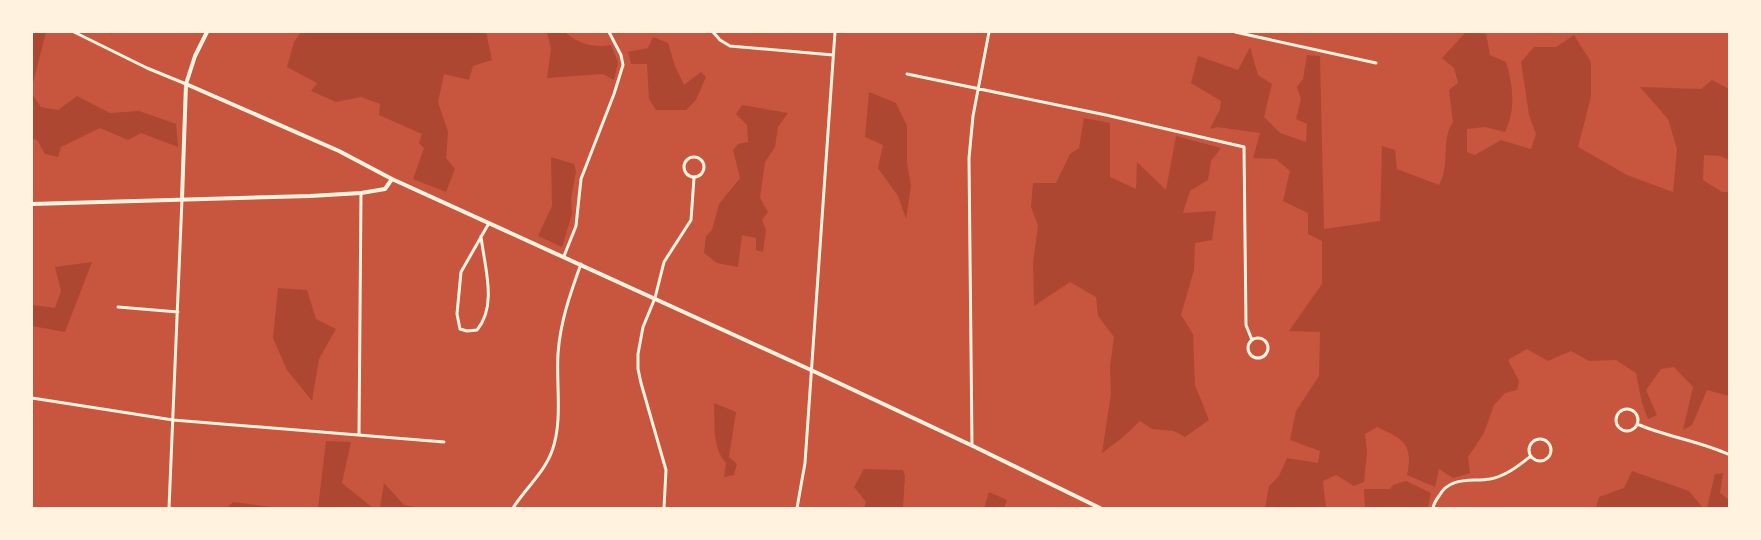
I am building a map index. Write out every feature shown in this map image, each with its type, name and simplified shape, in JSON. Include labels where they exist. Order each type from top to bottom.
[{"type":"street","points":[[74,32],[147,68],[339,151],[392,179],[811,370],[1100,508]]},
{"type":"street","points":[[169,508],[186,84],[195,56],[207,32]]},
{"type":"street","points":[[564,256],[576,226],[581,179],[623,65],[621,55],[609,32]]},
{"type":"street","points":[[713,32],[730,46],[833,55]]},
{"type":"street","points":[[798,508],[805,463],[835,32]]},
{"type":"street","points":[[972,445],[969,158],[978,89],[989,32]]},
{"type":"street","points":[[1235,32],[1259,34],[1376,63]]},
{"type":"street","points":[[908,74],[1106,115],[1244,147],[1246,325],[1252,340],[1248,349],[1251,355],[1257,358],[1264,357],[1268,348],[1266,342],[1261,338],[1252,340]]},
{"type":"street","points":[[694,157],[703,161],[705,167],[703,174],[694,178],[686,174],[684,167],[688,159],[694,157]]},
{"type":"street","points":[[664,508],[666,470],[638,369],[640,342],[664,262],[691,220],[694,178]]},
{"type":"street","points":[[32,204],[361,193],[385,189],[392,179]]},
{"type":"street","points":[[359,435],[361,193]]},
{"type":"street","points":[[481,236],[488,279],[485,318],[477,330],[467,331],[459,326],[457,314],[461,272],[481,236],[489,223]]},
{"type":"street","points":[[513,508],[546,464],[552,451],[557,427],[558,354],[561,326],[581,264]]},
{"type":"street","points":[[118,307],[178,312]]},
{"type":"street","points":[[32,398],[173,420],[444,442]]},
{"type":"street","points":[[1622,410],[1630,410],[1637,416],[1637,424],[1632,430],[1622,430],[1617,425],[1616,417],[1622,410]]},
{"type":"street","points":[[1637,424],[1730,455]]},
{"type":"street","points":[[1542,438],[1548,442],[1551,449],[1547,459],[1540,461],[1531,456],[1529,449],[1532,442],[1542,438]]},
{"type":"street","points":[[1433,508],[1442,489],[1455,482],[1500,476],[1510,472],[1531,456]]},
{"type":"shaded area","points":[[32,32],[46,32],[32,87]]},
{"type":"shaded area","points":[[301,32],[486,32],[492,60],[473,66],[469,80],[444,74],[438,102],[448,132],[446,158],[455,169],[446,192],[413,179],[424,148],[419,143],[422,134],[379,115],[380,104],[361,97],[336,102],[311,91],[317,83],[287,67],[294,42]]},
{"type":"shaded area","points":[[547,32],[566,32],[582,43],[599,46],[611,45],[618,62],[614,80],[603,74],[547,78],[551,49]]},
{"type":"shaded area","points":[[1466,32],[1486,34],[1490,55],[1506,62],[1512,88],[1511,115],[1505,132],[1485,127],[1467,129],[1467,152],[1475,155],[1501,140],[1531,149],[1536,134],[1529,115],[1521,62],[1534,47],[1556,47],[1574,35],[1591,62],[1591,97],[1578,147],[1627,175],[1673,192],[1677,149],[1668,119],[1640,87],[1701,89],[1712,80],[1729,89],[1729,160],[1720,156],[1704,155],[1703,180],[1722,192],[1729,192],[1729,396],[1707,390],[1692,425],[1683,430],[1693,387],[1674,367],[1661,369],[1646,390],[1657,415],[1648,419],[1636,373],[1616,360],[1589,361],[1571,351],[1548,361],[1527,349],[1508,360],[1519,381],[1517,390],[1505,393],[1494,405],[1484,433],[1468,457],[1470,473],[1453,478],[1439,469],[1435,487],[1407,475],[1409,456],[1404,444],[1377,427],[1365,434],[1367,452],[1364,482],[1354,486],[1336,475],[1323,481],[1326,508],[1265,508],[1269,486],[1279,476],[1287,458],[1318,463],[1320,451],[1290,440],[1296,411],[1319,376],[1320,332],[1289,331],[1322,284],[1322,241],[1308,234],[1308,213],[1283,201],[1290,171],[1276,159],[1253,158],[1260,133],[1217,127],[1210,129],[1220,109],[1221,101],[1191,83],[1198,56],[1238,70],[1250,47],[1258,75],[1272,84],[1264,117],[1280,133],[1306,142],[1307,124],[1296,119],[1301,99],[1297,87],[1303,79],[1307,55],[1320,56],[1324,229],[1380,221],[1382,146],[1395,150],[1397,169],[1439,185],[1443,177],[1447,137],[1453,122],[1449,90],[1458,83],[1454,68],[1442,58]]},
{"type":"shaded area","points":[[653,37],[668,43],[684,85],[701,72],[706,77],[696,100],[686,110],[656,110],[649,99],[647,64],[631,64],[628,52],[648,48]]},
{"type":"shaded area","points":[[869,92],[896,103],[907,126],[907,163],[911,186],[906,219],[898,196],[878,168],[883,145],[865,137]]},
{"type":"shaded area","points":[[32,94],[41,107],[58,110],[77,96],[110,113],[139,111],[176,124],[178,147],[141,133],[128,140],[100,128],[61,147],[58,157],[45,154],[37,140],[32,139]]},
{"type":"shaded area","points":[[742,105],[788,113],[778,127],[775,147],[765,162],[760,198],[768,212],[762,220],[766,230],[763,252],[756,250],[756,238],[742,235],[738,267],[717,263],[704,253],[706,236],[712,230],[719,204],[740,178],[733,150],[738,144],[748,142],[747,125],[736,114]]},
{"type":"shaded area","points":[[1084,118],[1110,123],[1110,177],[1136,189],[1137,162],[1166,190],[1176,136],[1221,148],[1211,161],[1208,180],[1190,191],[1183,213],[1216,211],[1212,240],[1195,243],[1194,270],[1181,315],[1193,334],[1195,385],[1209,420],[1185,437],[1174,431],[1152,429],[1140,421],[1102,453],[1111,394],[1110,367],[1114,337],[1098,316],[1096,297],[1070,282],[1034,306],[1033,262],[1038,226],[1031,207],[1033,183],[1056,183],[1070,154],[1079,148]]},
{"type":"shaded area","points":[[551,157],[574,164],[576,171],[571,198],[572,214],[562,247],[538,236],[552,206]]},
{"type":"shaded area","points":[[92,262],[65,332],[32,326],[32,305],[55,308],[61,291],[55,267]]},
{"type":"shaded area","points":[[278,288],[307,290],[316,319],[336,329],[319,359],[312,401],[287,370],[273,338]]},
{"type":"shaded area","points":[[714,403],[736,412],[729,457],[737,464],[734,475],[724,477],[726,463],[716,443]]},
{"type":"shaded area","points":[[326,441],[351,442],[342,483],[373,508],[318,508]]},
{"type":"shaded area","points":[[864,469],[903,470],[905,476],[903,508],[864,508],[866,502],[854,487]]},
{"type":"shaded area","points":[[1632,471],[1689,491],[1703,508],[1596,508],[1599,497],[1624,488]]},
{"type":"shaded area","points":[[1723,473],[1720,493],[1729,500],[1729,508],[1707,508],[1715,474]]},
{"type":"shaded area","points":[[1406,481],[1431,493],[1428,507],[1365,508],[1364,489],[1390,489],[1393,485]]},
{"type":"shaded area","points":[[384,483],[404,505],[420,508],[380,508]]},
{"type":"shaded area","points":[[989,492],[1007,500],[1004,508],[984,508]]},
{"type":"shaded area","points":[[233,502],[280,508],[227,508]]}]
